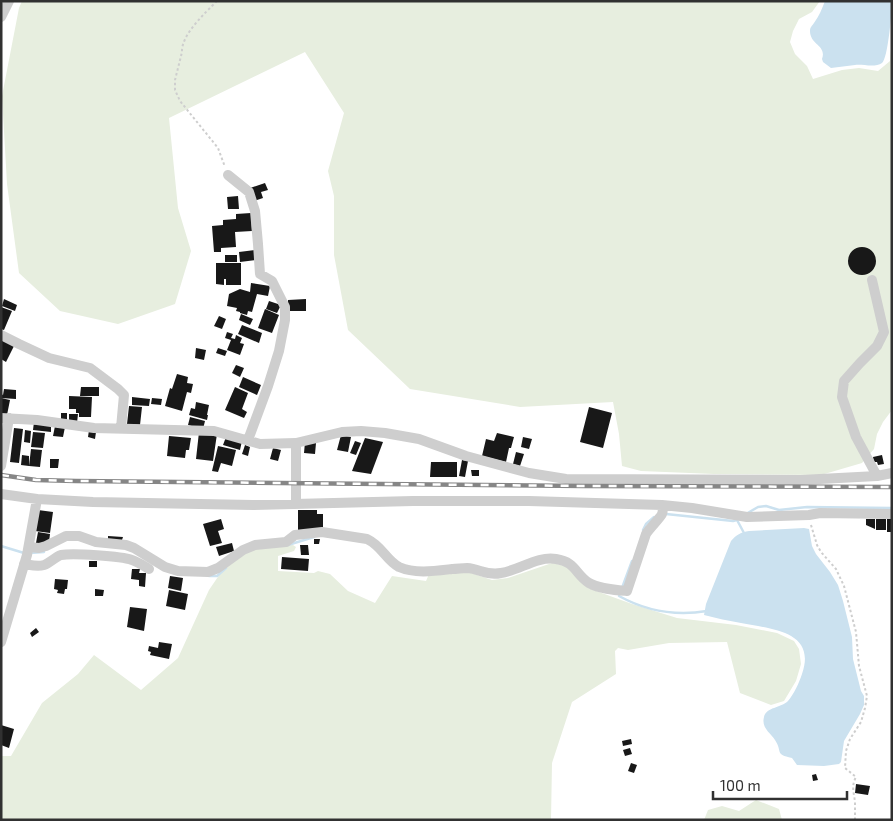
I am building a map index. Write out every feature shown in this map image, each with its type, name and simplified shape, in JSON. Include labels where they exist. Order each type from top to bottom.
[{"type":"street","points":[[1,17],[9,1]]},
{"type":"street","points":[[228,175],[249,192],[254,211],[260,274],[272,280],[285,307],[285,320],[279,351],[248,440]]},
{"type":"street","points":[[872,280],[884,332],[877,346],[844,381],[842,397],[856,437],[877,476]]},
{"type":"street","points":[[1,335],[50,358],[90,368],[118,389],[124,396],[121,428]]},
{"type":"street","points":[[1,466],[5,418],[37,420],[94,428],[214,431],[260,444],[296,443],[342,432],[385,433],[419,439],[466,456],[566,479],[801,480],[877,476],[892,473]]},
{"type":"street","points":[[296,443],[296,504]]},
{"type":"street","points":[[1,494],[37,499],[93,502],[296,504],[530,501],[662,511],[692,508],[742,516],[809,515],[820,513],[892,514]]},
{"type":"street","points":[[1,642],[27,554],[37,499]]},
{"type":"street","points":[[27,554],[66,536],[79,536],[96,542],[126,545],[164,567],[178,571],[208,572],[218,568],[243,550],[255,545],[286,542],[295,535],[322,532],[367,539],[379,547],[391,562],[408,570],[426,571],[467,568],[490,574],[509,572],[542,559],[564,560],[572,565],[589,583],[609,589],[627,591],[646,534],[662,511]]},
{"type":"street","points":[[27,554],[35,566],[44,564],[58,556],[83,554],[132,560],[150,569]]},
{"type":"path","points":[[217,1],[199,18],[187,35],[181,48],[182,52],[175,80],[175,90],[180,101],[218,148],[228,175]]},
{"type":"path","points":[[811,525],[817,545],[836,569],[844,586],[856,632],[859,666],[867,696],[866,708],[861,722],[850,739],[845,760],[846,768],[856,777],[853,783],[855,820]]},
{"type":"green space","points":[[22,1],[820,1],[812,12],[799,19],[790,42],[795,54],[807,66],[813,79],[842,70],[859,68],[878,71],[890,61],[892,37],[892,410],[877,434],[874,449],[862,463],[821,475],[641,471],[622,466],[613,402],[520,407],[410,389],[348,330],[334,255],[334,196],[328,171],[344,113],[305,52],[169,118],[178,208],[191,251],[175,304],[118,324],[60,311],[19,273],[7,184],[2,96]]},
{"type":"green space","points":[[290,543],[296,547],[294,551],[278,556],[278,571],[314,573],[318,571],[330,574],[348,591],[375,603],[392,576],[426,581],[430,572],[468,572],[492,580],[508,578],[552,563],[566,566],[588,588],[632,604],[677,618],[736,625],[777,633],[794,641],[799,649],[801,664],[796,681],[784,701],[771,705],[740,693],[727,642],[669,643],[628,650],[618,648],[615,651],[616,674],[572,702],[552,763],[551,820],[1,820],[1,756],[11,756],[42,703],[78,674],[94,655],[141,690],[178,658],[209,590],[226,565],[252,548]]},
{"type":"green space","points":[[756,800],[779,809],[782,820],[704,820],[708,810],[722,806],[739,811]]},
{"type":"water","points":[[825,1],[892,1],[888,44],[882,63],[831,68],[823,62],[822,51],[811,36],[810,31]]},
{"type":"water","points":[[809,529],[812,546],[816,554],[838,585],[852,637],[853,659],[864,696],[864,705],[860,714],[844,741],[841,762],[824,766],[797,765],[792,758],[781,754],[763,721],[768,711],[788,701],[802,674],[805,660],[803,649],[797,641],[777,630],[704,615],[706,604],[731,541],[735,537],[749,531]]},
{"type":"building","points":[[265,183],[268,190],[261,192],[263,198],[254,201],[250,188]]},
{"type":"building","points":[[238,196],[239,209],[228,209],[227,197]]},
{"type":"building","points":[[251,213],[252,231],[235,232],[236,247],[221,248],[221,252],[214,252],[212,226],[223,225],[223,220],[236,219],[236,214]]},
{"type":"building","points":[[862,247],[872,251],[876,261],[872,271],[862,275],[852,271],[848,261],[852,251]]},
{"type":"building","points":[[255,250],[256,260],[240,262],[239,252]]},
{"type":"building","points":[[225,255],[237,255],[237,262],[225,262]]},
{"type":"building","points":[[216,263],[241,263],[241,285],[226,285],[226,279],[224,279],[224,285],[216,284]]},
{"type":"building","points":[[251,283],[270,286],[268,296],[257,294],[252,312],[248,311],[247,315],[236,311],[237,308],[227,306],[229,294],[240,289],[250,292]]},
{"type":"building","points":[[4,299],[17,305],[15,311],[2,306]]},
{"type":"building","points":[[306,299],[306,311],[288,311],[288,300]]},
{"type":"building","points":[[269,301],[281,305],[277,313],[266,309]]},
{"type":"building","points":[[1,307],[12,311],[4,330],[1,329]]},
{"type":"building","points":[[265,309],[279,315],[272,333],[258,328]]},
{"type":"building","points":[[241,314],[253,319],[250,325],[239,320]]},
{"type":"building","points":[[219,316],[226,319],[222,329],[214,326]]},
{"type":"building","points":[[242,325],[262,333],[259,343],[238,334]]},
{"type":"building","points":[[227,332],[233,334],[231,338],[235,339],[236,335],[242,338],[240,343],[244,344],[240,355],[227,350],[231,340],[225,338]]},
{"type":"building","points":[[1,338],[15,344],[6,362],[1,359]]},
{"type":"building","points":[[196,348],[206,350],[204,360],[195,358]]},
{"type":"building","points":[[218,348],[227,351],[225,356],[216,353]]},
{"type":"building","points":[[236,365],[244,368],[240,377],[232,373]]},
{"type":"building","points":[[177,374],[188,377],[187,383],[193,384],[191,393],[187,392],[182,411],[165,406],[170,388],[172,389]]},
{"type":"building","points":[[243,377],[261,385],[257,395],[239,387]]},
{"type":"building","points":[[81,387],[99,387],[99,396],[80,396]]},
{"type":"building","points":[[235,387],[248,393],[242,409],[247,412],[244,418],[225,410]]},
{"type":"building","points":[[4,389],[16,390],[16,399],[1,398]]},
{"type":"building","points":[[69,396],[92,397],[91,417],[79,417],[76,409],[69,409]]},
{"type":"building","points":[[132,397],[150,399],[149,406],[132,405]]},
{"type":"building","points":[[1,398],[10,400],[7,415],[1,414]]},
{"type":"building","points":[[152,398],[162,399],[161,405],[151,404]]},
{"type":"building","points":[[196,402],[209,405],[207,420],[189,415],[191,408],[195,409]]},
{"type":"building","points":[[129,406],[142,407],[140,425],[127,424]]},
{"type":"building","points":[[589,407],[612,413],[603,448],[580,442]]},
{"type":"building","points":[[61,413],[67,413],[67,421],[61,420]]},
{"type":"building","points":[[69,414],[78,414],[77,423],[69,423]]},
{"type":"building","points":[[190,417],[205,421],[203,429],[188,425]]},
{"type":"building","points":[[34,422],[51,424],[51,432],[33,430]]},
{"type":"building","points":[[55,426],[65,427],[63,437],[53,436]]},
{"type":"building","points":[[14,428],[23,429],[19,463],[10,462]]},
{"type":"building","points":[[25,430],[31,431],[30,443],[24,442]]},
{"type":"building","points":[[89,430],[96,432],[95,439],[88,437]]},
{"type":"building","points":[[33,432],[45,433],[43,448],[31,447]]},
{"type":"building","points":[[199,432],[217,434],[213,461],[196,459]]},
{"type":"building","points":[[497,433],[514,437],[506,462],[482,456],[486,439],[494,441]]},
{"type":"building","points":[[341,435],[351,437],[348,452],[337,450]]},
{"type":"building","points":[[169,436],[191,438],[189,450],[186,450],[185,458],[167,456]]},
{"type":"building","points":[[226,437],[242,441],[240,450],[223,445]]},
{"type":"building","points":[[523,437],[532,439],[529,449],[521,447]]},
{"type":"building","points":[[365,438],[383,442],[371,474],[352,471]]},
{"type":"building","points":[[355,441],[361,443],[356,455],[350,453]]},
{"type":"building","points":[[305,442],[316,443],[315,454],[304,453]]},
{"type":"building","points":[[245,445],[250,447],[248,456],[242,454]]},
{"type":"building","points":[[218,446],[236,450],[232,466],[221,463],[218,472],[212,471]]},
{"type":"building","points":[[273,448],[281,450],[278,461],[270,459]]},
{"type":"building","points":[[31,449],[42,450],[40,467],[29,466]]},
{"type":"building","points":[[516,452],[524,454],[520,466],[513,464]]},
{"type":"building","points":[[22,455],[29,456],[29,466],[21,465]]},
{"type":"building","points":[[882,455],[884,464],[878,465],[877,462],[874,462],[873,457]]},
{"type":"building","points":[[50,459],[59,459],[58,468],[50,468]]},
{"type":"building","points":[[462,460],[468,461],[465,477],[459,476]]},
{"type":"building","points":[[431,462],[457,462],[457,477],[430,477]]},
{"type":"building","points":[[471,470],[479,470],[479,476],[472,476]]},
{"type":"building","points":[[38,510],[53,512],[50,533],[35,531]]},
{"type":"building","points":[[298,510],[317,510],[317,514],[323,514],[323,530],[298,531]]},
{"type":"building","points":[[221,519],[224,529],[218,531],[222,543],[210,546],[203,524]]},
{"type":"building","points":[[866,519],[875,519],[875,529],[866,525]]},
{"type":"building","points":[[876,519],[886,519],[886,530],[876,530]]},
{"type":"building","points":[[887,519],[892,519],[892,532],[887,532]]},
{"type":"building","points":[[38,532],[50,534],[49,542],[45,545],[36,543]]},
{"type":"building","points":[[108,536],[123,537],[122,540],[108,541]]},
{"type":"building","points":[[314,539],[320,539],[319,544],[314,544]]},
{"type":"building","points":[[232,543],[234,551],[219,556],[216,547]]},
{"type":"building","points":[[300,545],[308,545],[309,555],[301,555]]},
{"type":"building","points":[[282,557],[309,559],[308,571],[281,569]]},
{"type":"building","points":[[89,561],[97,561],[97,567],[89,567]]},
{"type":"building","points":[[132,569],[140,569],[139,573],[146,573],[145,587],[139,586],[139,580],[131,579]]},
{"type":"building","points":[[170,576],[183,578],[181,591],[168,588]]},
{"type":"building","points":[[55,579],[68,580],[67,589],[65,589],[64,594],[57,593],[58,590],[54,589]]},
{"type":"building","points":[[95,589],[104,590],[103,596],[95,596]]},
{"type":"building","points":[[169,590],[188,594],[185,610],[166,606]]},
{"type":"building","points":[[130,607],[147,609],[144,631],[127,627]]},
{"type":"building","points":[[36,628],[39,632],[32,637],[30,633]]},
{"type":"building","points":[[159,642],[172,644],[169,659],[150,655],[151,652],[148,651],[149,646],[158,648]]},
{"type":"building","points":[[1,725],[14,729],[9,748],[1,745]]},
{"type":"building","points":[[631,739],[632,744],[623,746],[622,741]]},
{"type":"building","points":[[630,748],[632,754],[625,756],[623,750]]},
{"type":"building","points":[[631,763],[637,765],[634,773],[628,771]]},
{"type":"building","points":[[816,774],[818,780],[813,781],[812,775]]},
{"type":"building","points":[[856,784],[870,786],[868,795],[855,793]]},
{"type":"waterway","points":[[746,514],[758,507],[766,506],[779,510],[807,507],[892,508]]},
{"type":"waterway","points":[[666,514],[737,520]]},
{"type":"waterway","points":[[643,530],[646,524],[654,517]]},
{"type":"waterway","points":[[737,520],[744,533]]},
{"type":"waterway","points":[[288,545],[314,537]]},
{"type":"waterway","points":[[1,546],[24,553]]},
{"type":"waterway","points":[[30,553],[44,552]]},
{"type":"waterway","points":[[622,588],[632,561]]},
{"type":"waterway","points":[[209,576],[217,576],[226,568]]},
{"type":"waterway","points":[[619,596],[651,609],[662,611],[684,613],[707,611]]},
{"type":"railway","points":[[1,475],[36,480],[76,481],[892,487]]}]
